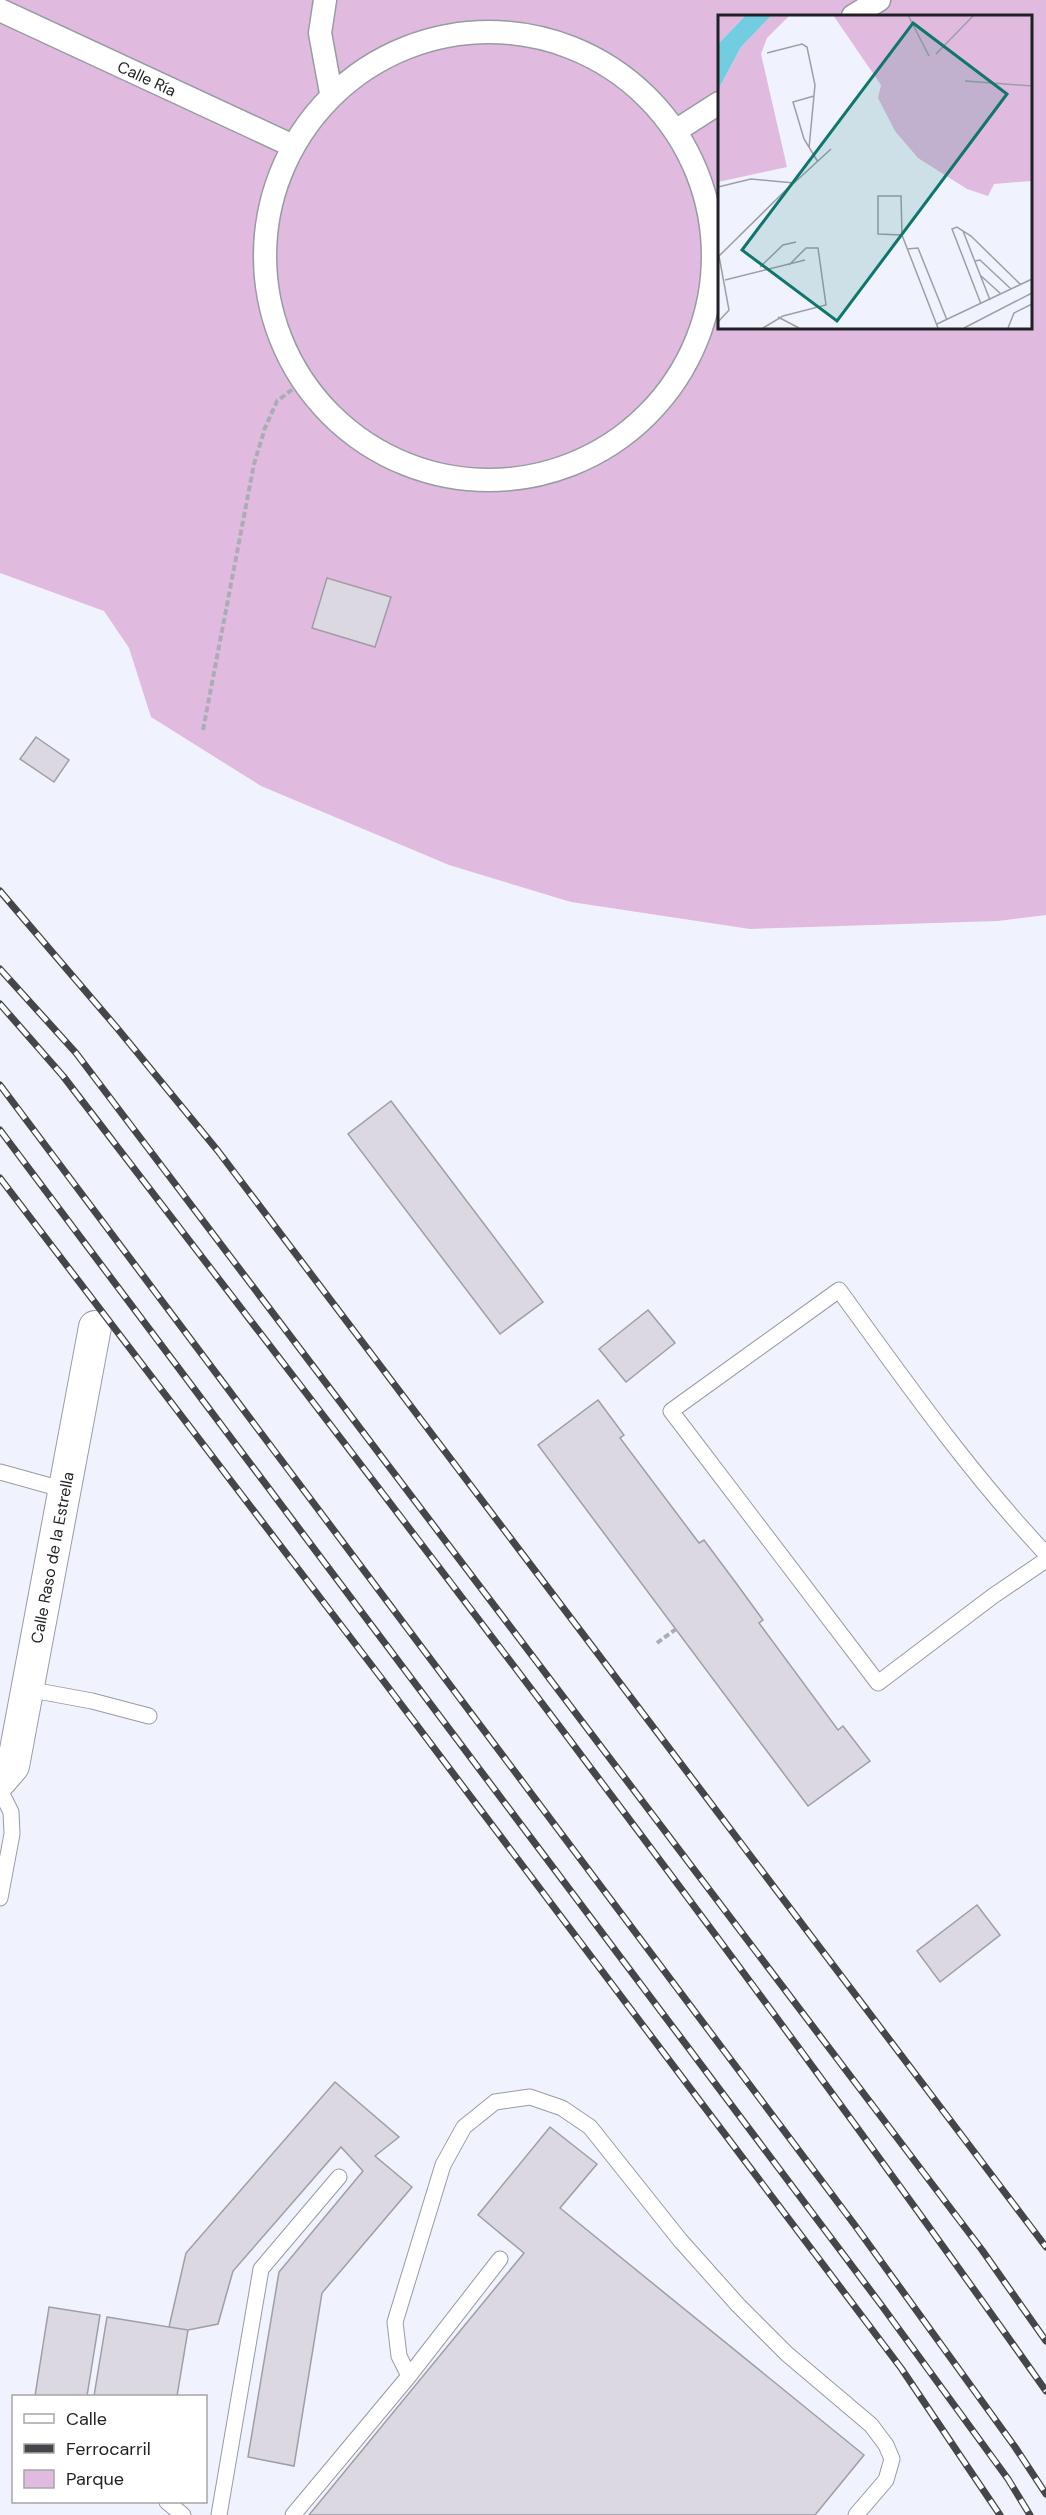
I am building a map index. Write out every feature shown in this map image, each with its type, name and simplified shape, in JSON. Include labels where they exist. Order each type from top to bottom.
[{"type":"street","points":[[325,0],[320,33],[331,93]]},
{"type":"street","points":[[855,15],[879,0]]},
{"type":"street","name":"Calle Ría","points":[[0,10],[293,146]]},
{"type":"street","points":[[496,31],[560,42],[618,71],[677,130],[702,178],[715,249],[706,321],[674,386],[624,438],[558,472],[487,483],[415,470],[351,436],[301,383],[271,317],[264,259],[271,201],[293,146],[331,93],[372,64],[432,39],[496,31]]},
{"type":"street","points":[[677,130],[718,104]]},
{"type":"street","name":"Calle Raso de la Estrella","points":[[0,1781],[13,1766],[95,1327]]},
{"type":"lane","points":[[1046,1554],[1017,1524],[939,1429],[839,1290],[671,1411],[878,1683],[993,1596],[1046,1560]]},
{"type":"lane","points":[[0,1472],[64,1490]]},
{"type":"lane","points":[[27,1689],[92,1701],[148,1716]]},
{"type":"lane","points":[[0,1790],[11,1812],[12,1834],[0,1898]]},
{"type":"lane","points":[[409,2376],[399,2356],[395,2322],[442,2165],[464,2127],[495,2102],[530,2097],[562,2108],[590,2127],[680,2240],[738,2305],[787,2354],[871,2426],[886,2445],[892,2459],[886,2480],[856,2515]]},
{"type":"lane","points":[[219,2515],[261,2269],[339,2177]]},
{"type":"lane","points":[[293,2515],[409,2376],[500,2259]]},
{"type":"lane","points":[[168,2503],[183,2515]]},
{"type":"path","points":[[203,730],[254,464],[277,401],[301,383]]},
{"type":"path","points":[[657,1643],[676,1629]]},
{"type":"green space","points":[[0,0],[1046,0],[1046,915],[998,921],[750,929],[571,902],[449,865],[261,786],[151,717],[129,648],[104,611],[0,573]]},
{"type":"building","points":[[327,578],[391,597],[375,647],[312,628]]},
{"type":"building","points":[[36,737],[69,760],[54,782],[20,759]]},
{"type":"building","points":[[391,1101],[543,1302],[500,1334],[348,1134]]},
{"type":"building","points":[[648,1310],[675,1343],[626,1382],[599,1349]]},
{"type":"building","points":[[598,1400],[624,1435],[620,1438],[699,1543],[704,1540],[763,1620],[759,1623],[838,1730],[843,1726],[870,1761],[808,1806],[538,1445]]},
{"type":"building","points":[[977,1905],[1000,1935],[940,1982],[917,1951]]},
{"type":"building","points":[[335,2082],[399,2137],[375,2156],[412,2187],[322,2293],[294,2466],[248,2457],[279,2272],[363,2171],[341,2147],[233,2271],[218,2324],[188,2330],[169,2327],[186,2253]]},
{"type":"building","points":[[550,2127],[597,2164],[560,2208],[864,2455],[815,2515],[309,2515],[524,2253],[478,2215]]},
{"type":"building","points":[[49,2307],[100,2315],[87,2395],[35,2395]]},
{"type":"building","points":[[107,2317],[188,2330],[177,2395],[94,2395]]},
{"type":"railway","points":[[0,891],[218,1151],[1046,2247]]},
{"type":"railway","points":[[0,969],[76,1053],[982,2250],[1046,2341]]},
{"type":"railway","points":[[0,1004],[63,1076],[561,1728],[806,2058],[1046,2391]]},
{"type":"railway","points":[[0,1085],[854,2224],[1015,2447],[1046,2494]]},
{"type":"railway","points":[[0,1130],[882,2306],[1008,2479],[1030,2515]]},
{"type":"railway","points":[[0,1178],[382,1679],[901,2368],[1000,2515]]}]
